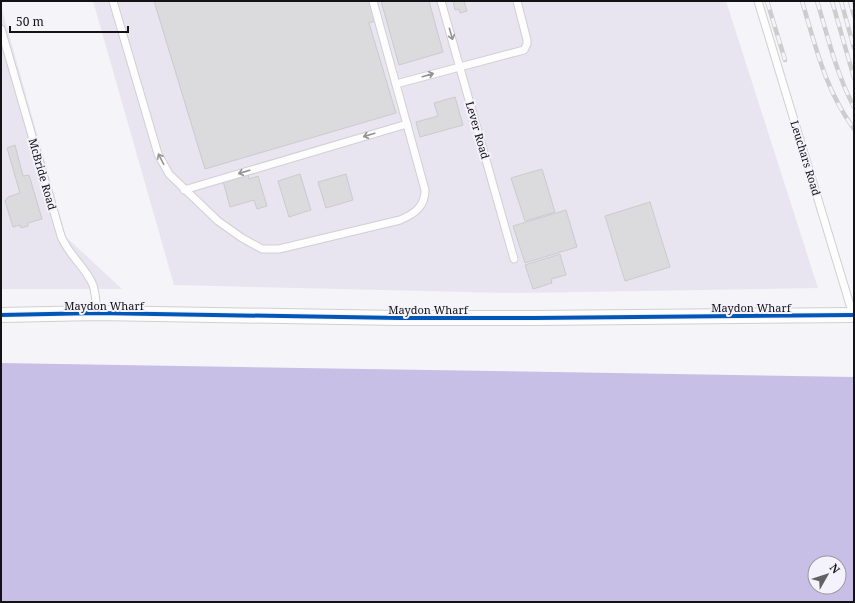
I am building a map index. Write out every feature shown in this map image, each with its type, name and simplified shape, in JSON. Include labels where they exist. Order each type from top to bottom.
[{"type":"street","name":"Maydon Wharf","points":[[1,315],[97,313],[399,318],[535,318],[854,315]]},
{"type":"lane","points":[[113,1],[158,154],[169,174],[218,221],[242,238],[262,249],[279,249],[400,220],[411,215],[420,207],[425,198],[373,1]]},
{"type":"lane","name":"Lever Road","points":[[442,1],[514,259]]},
{"type":"lane","points":[[396,84],[524,50],[527,40],[517,1]]},
{"type":"lane","name":"Leuchars Road","points":[[758,1],[854,315]]},
{"type":"lane","name":"McBride Road","points":[[1,29],[61,236],[65,247],[86,273],[93,286],[97,313]]},
{"type":"lane","points":[[184,190],[406,124]]},
{"type":"shaded area","points":[[93,1],[726,1],[818,288],[515,293],[174,285]]},
{"type":"shaded area","points":[[1,6],[66,237],[122,289],[1,289]]},
{"type":"shaded area","points":[[1,363],[854,377],[854,602],[1,602]]},
{"type":"building","points":[[154,1],[369,1],[375,21],[369,23],[396,113],[205,169]]},
{"type":"building","points":[[381,1],[429,1],[443,52],[399,65]]},
{"type":"building","points":[[453,1],[464,1],[467,11],[460,13],[459,9],[455,10]]},
{"type":"building","points":[[455,97],[463,125],[420,137],[416,122],[438,116],[434,103]]},
{"type":"building","points":[[15,145],[23,176],[29,175],[42,219],[28,223],[28,226],[21,228],[20,225],[13,227],[5,201],[8,197],[20,193],[7,148]]},
{"type":"building","points":[[542,169],[555,212],[525,221],[511,178]]},
{"type":"building","points":[[248,174],[249,179],[258,176],[267,206],[257,209],[254,200],[230,207],[223,181]]},
{"type":"building","points":[[300,174],[311,210],[289,217],[278,181]]},
{"type":"building","points":[[346,174],[353,200],[326,208],[318,182]]},
{"type":"building","points":[[650,202],[670,267],[625,281],[605,216]]},
{"type":"building","points":[[566,210],[577,247],[525,263],[513,226]]},
{"type":"building","points":[[560,254],[566,275],[551,279],[552,283],[533,289],[525,265]]},
{"type":"railway","points":[[767,1],[785,60]]},
{"type":"railway","points":[[802,1],[828,83],[844,114],[854,129]]},
{"type":"railway","points":[[817,1],[837,68],[854,107]]},
{"type":"railway","points":[[832,1],[854,78]]},
{"type":"railway","points":[[841,1],[854,48]]},
{"type":"railway","points":[[850,1],[854,16]]},
{"type":"cycle path","points":[[1,315],[97,313],[399,318],[854,315]]}]
